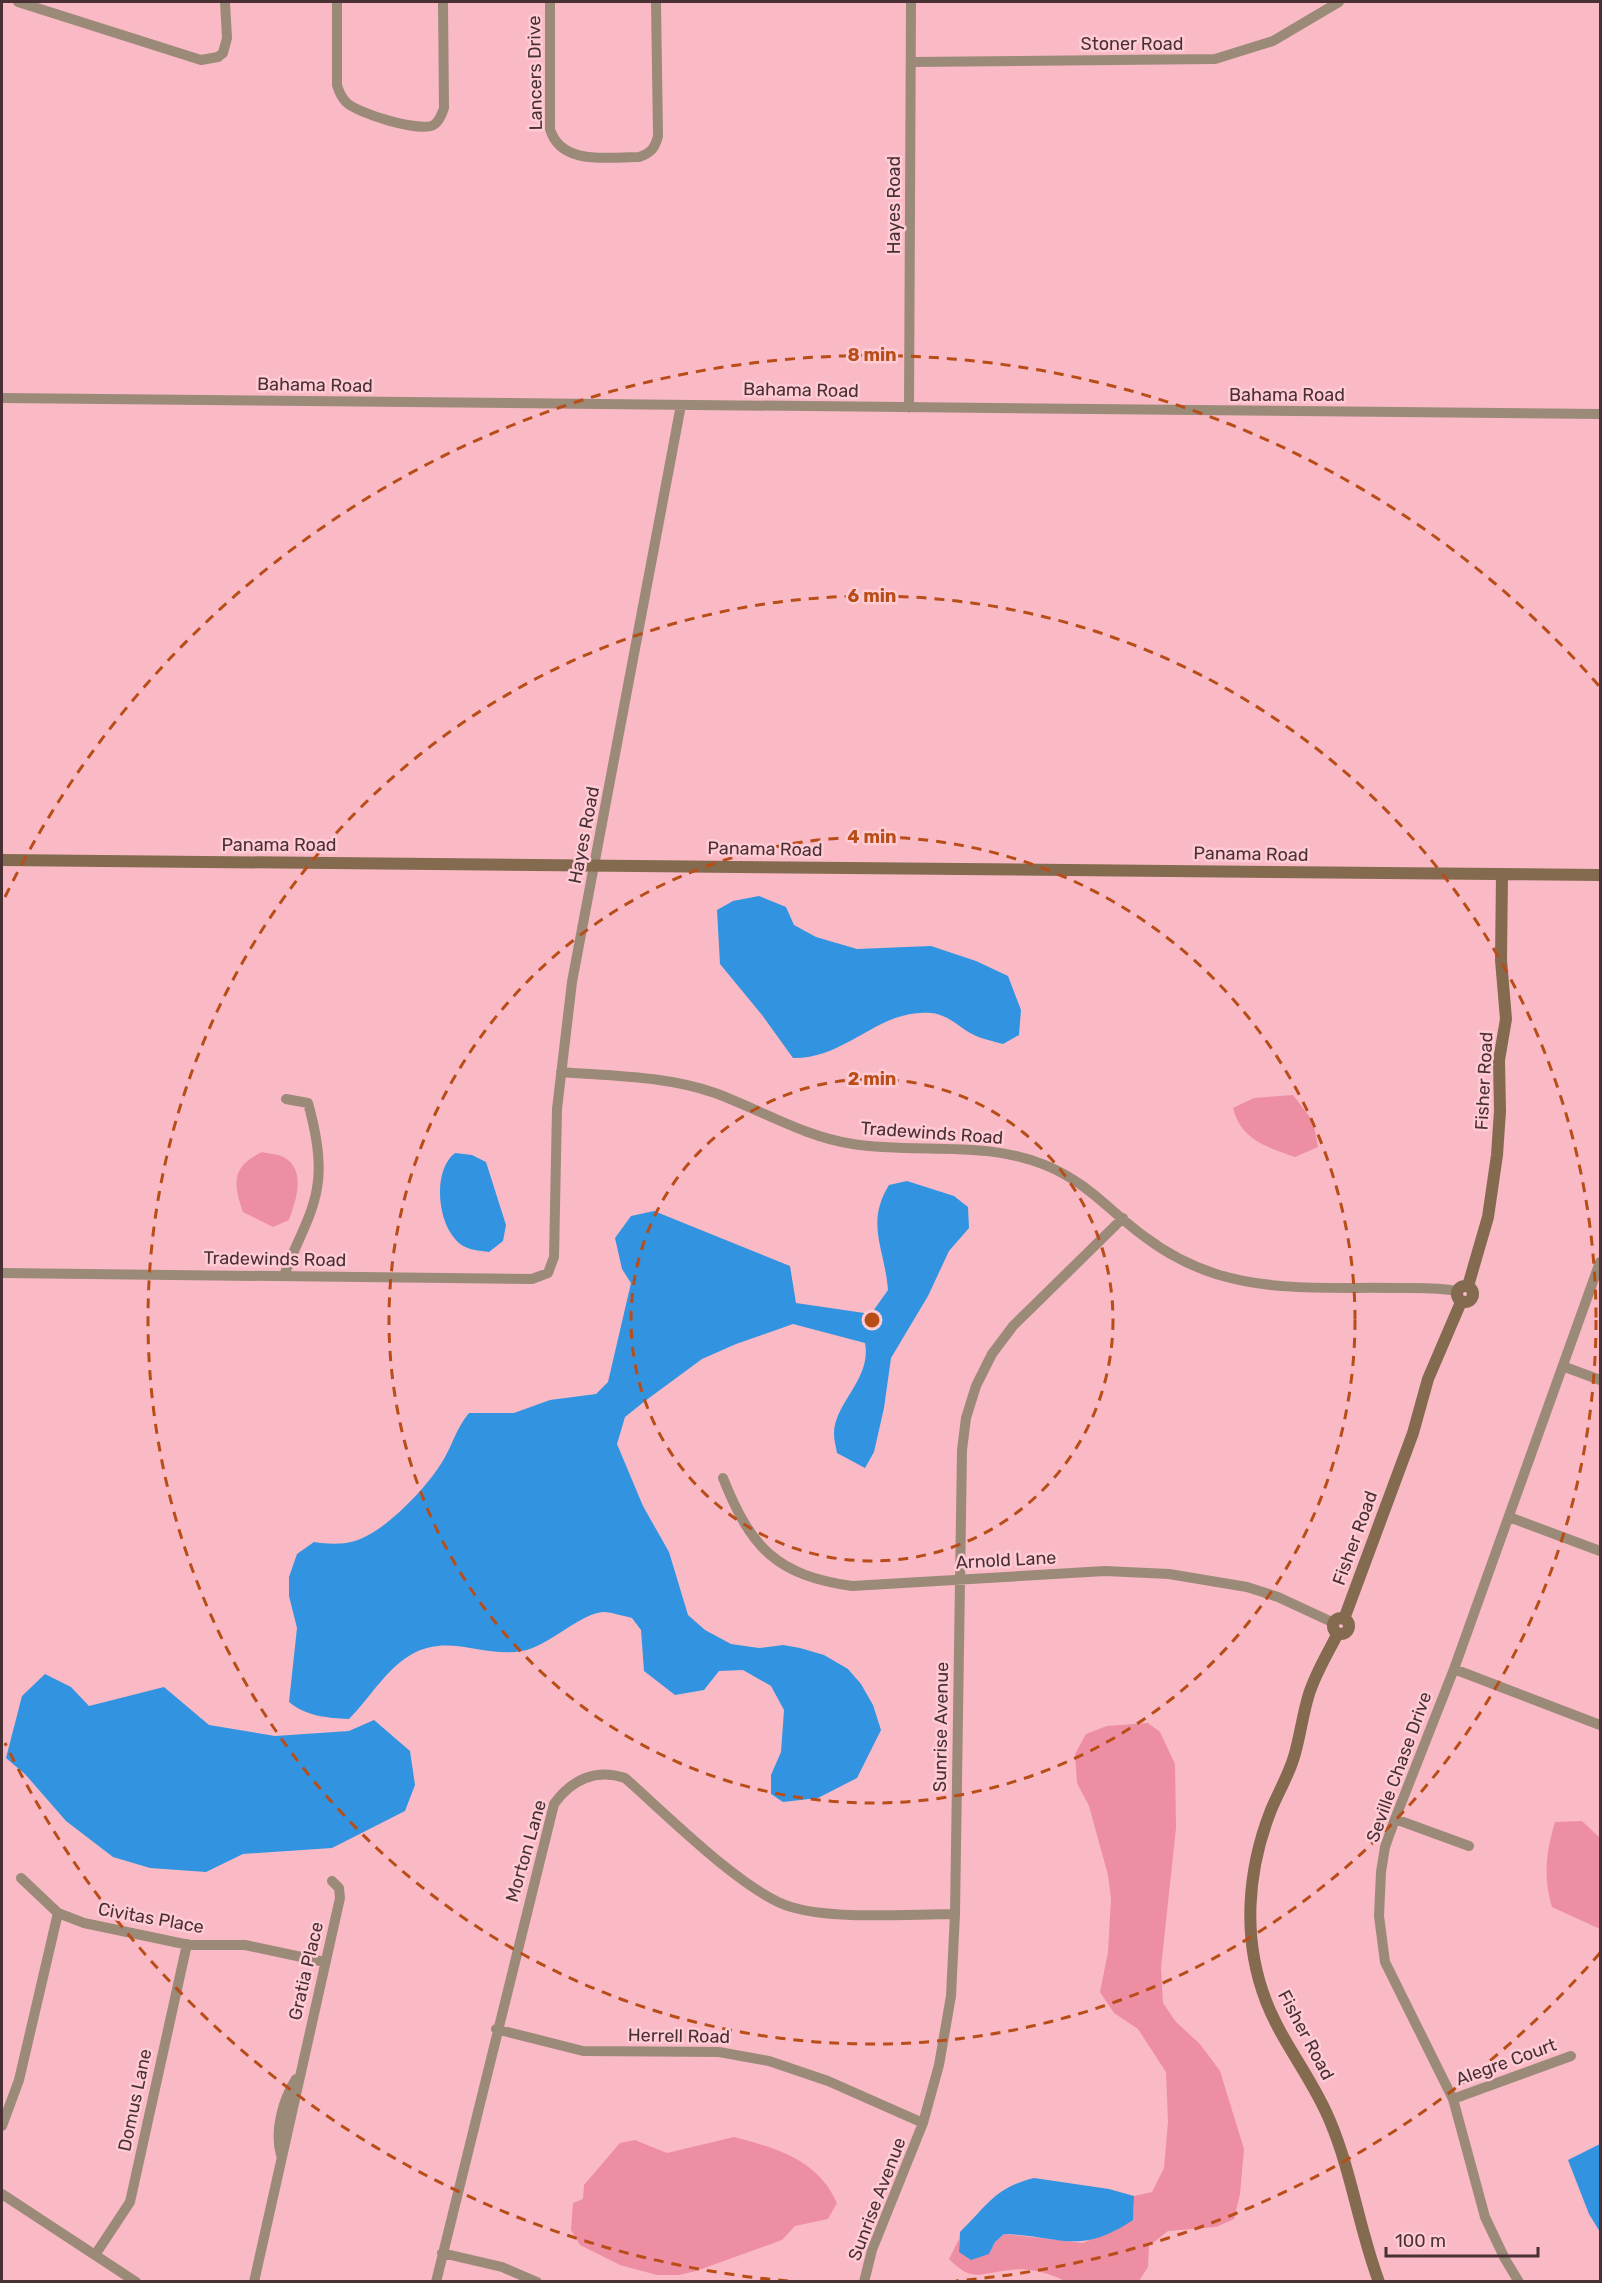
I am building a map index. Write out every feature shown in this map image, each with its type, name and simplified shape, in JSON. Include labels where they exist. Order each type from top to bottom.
[{"type":"street","points":[[18,2],[201,60],[210,60],[223,53],[226,47],[225,2]]},
{"type":"street","points":[[337,2],[337,86],[341,95],[353,107],[413,127],[435,125],[444,108],[443,2]]},
{"type":"street","name":"Lancers Drive","points":[[550,2],[550,129],[556,144],[576,156],[639,157],[649,154],[656,145],[658,136],[656,2]]},
{"type":"street","name":"Hayes Road","points":[[909,408],[911,2]]},
{"type":"street","name":"Stoner Road","points":[[912,62],[1215,59],[1273,41],[1339,2]]},
{"type":"street","name":"Bahama Road","points":[[2,398],[1600,414]]},
{"type":"street","name":"Hayes Road","points":[[548,1273],[554,1257],[557,1109],[572,982],[681,405]]},
{"type":"street","name":"Panama Road","points":[[2,860],[1600,875]]},
{"type":"street","name":"Fisher Road","points":[[1379,2282],[1352,2185],[1330,2120],[1266,2002],[1256,1968],[1250,1927],[1251,1887],[1261,1840],[1290,1768],[1312,1686],[1339,1625],[1413,1433],[1428,1379],[1462,1293],[1488,1217],[1497,1155],[1500,1111],[1499,1060],[1506,1019],[1502,960],[1502,874]]},
{"type":"street","name":"Tradewinds Road","points":[[561,1072],[681,1083],[716,1094],[824,1138],[852,1144],[891,1149],[980,1150],[1015,1155],[1045,1165],[1089,1189],[1143,1236],[1170,1254],[1215,1274],[1281,1286],[1462,1293]]},
{"type":"street","points":[[284,1276],[295,1245],[306,1226],[318,1187],[314,1127],[308,1103],[286,1099]]},
{"type":"street","name":"Sunrise Avenue","points":[[864,2282],[872,2250],[923,2123],[939,2065],[948,2015],[956,1914],[959,1579],[962,1450],[966,1418],[976,1386],[992,1354],[1013,1326],[1123,1218]]},
{"type":"street","name":"Seville Chase Drive","points":[[1519,2282],[1504,2259],[1485,2217],[1453,2099],[1384,1962],[1379,1916],[1380,1889],[1385,1847],[1454,1669],[1600,1262]]},
{"type":"street","name":"Tradewinds Road","points":[[2,1273],[532,1279],[548,1273]]},
{"type":"street","points":[[1564,1367],[1600,1380]]},
{"type":"street","name":"Arnold Lane","points":[[723,1478],[736,1512],[752,1537],[772,1557],[794,1572],[824,1582],[852,1586],[1105,1571],[1169,1574],[1247,1587],[1278,1597],[1339,1625]]},
{"type":"street","points":[[1509,1516],[1600,1551]]},
{"type":"street","points":[[1454,1669],[1600,1725]]},
{"type":"street","name":"Morton Lane","points":[[436,2282],[496,2029],[554,1804],[563,1791],[596,1774],[609,1773],[625,1778],[734,1873],[762,1894],[789,1907],[817,1912],[956,1914]]},
{"type":"street","points":[[1395,1819],[1468,1845]]},
{"type":"street","name":"Civitas Place","points":[[21,1878],[58,1913],[84,1923],[187,1944],[245,1945],[325,1962]]},
{"type":"street","name":"Gratia Place","points":[[254,2282],[340,1898],[339,1888],[333,1881]]},
{"type":"street","points":[[2,2126],[19,2080],[58,1913]]},
{"type":"street","name":"Domus Lane","points":[[95,2255],[129,2202],[187,1944]]},
{"type":"street","name":"Herrell Road","points":[[496,2029],[583,2051],[719,2052],[751,2057],[828,2081],[923,2123]]},
{"type":"street","name":"Alegre Court","points":[[1453,2099],[1571,2056]]},
{"type":"street","points":[[2,2194],[135,2282]]},
{"type":"street","points":[[442,2253],[502,2267],[537,2282]]},
{"type":"shaded area","points":[[1293,1095],[1313,1121],[1318,1147],[1295,1157],[1256,1141],[1242,1128],[1233,1108],[1254,1098]]},
{"type":"shaded area","points":[[262,1152],[285,1158],[292,1164],[298,1179],[298,1188],[289,1220],[273,1227],[243,1212],[237,1192],[236,1184],[240,1170]]},
{"type":"shaded area","points":[[1148,1723],[1160,1732],[1175,1764],[1176,1828],[1161,1968],[1163,2003],[1176,2022],[1200,2044],[1220,2071],[1244,2149],[1240,2194],[1234,2219],[1216,2227],[1168,2231],[1149,2246],[1148,2267],[1139,2281],[1065,2281],[1053,2275],[1024,2269],[971,2274],[949,2259],[959,2239],[959,2252],[989,2254],[995,2242],[1004,2234],[1083,2243],[1133,2220],[1134,2196],[1152,2192],[1164,2168],[1168,2122],[1166,2072],[1138,2029],[1114,2013],[1100,1992],[1108,1952],[1111,1899],[1108,1875],[1089,1806],[1077,1783],[1075,1754],[1086,1734],[1107,1726]]},
{"type":"shaded area","points":[[1582,1821],[1600,1838],[1600,1929],[1552,1907],[1547,1885],[1549,1844],[1555,1822]]},
{"type":"shaded area","points":[[734,2137],[780,2151],[807,2166],[819,2176],[837,2203],[828,2219],[795,2226],[782,2240],[679,2275],[657,2275],[620,2265],[580,2245],[571,2230],[573,2203],[583,2199],[584,2185],[620,2143],[635,2140],[667,2153]]},
{"type":"water","points":[[759,896],[786,907],[794,925],[816,937],[857,949],[931,946],[976,961],[1008,976],[1021,1010],[1019,1035],[1003,1044],[976,1036],[937,1014],[912,1014],[879,1025],[830,1051],[793,1058],[762,1015],[720,964],[717,910],[733,901]]},
{"type":"water","points":[[455,1153],[472,1155],[486,1162],[506,1225],[503,1241],[489,1252],[470,1249],[462,1245],[455,1239],[444,1220],[440,1195],[441,1182],[443,1171]]},
{"type":"water","points":[[907,1181],[954,1196],[968,1207],[969,1228],[949,1251],[928,1296],[891,1358],[884,1408],[874,1452],[865,1468],[837,1453],[834,1434],[840,1412],[863,1368],[866,1356],[865,1343],[793,1324],[702,1359],[625,1417],[617,1444],[643,1506],[669,1552],[688,1615],[705,1630],[731,1644],[759,1648],[783,1645],[824,1655],[848,1669],[861,1684],[873,1705],[881,1730],[857,1778],[818,1798],[783,1802],[771,1794],[771,1775],[781,1752],[784,1710],[771,1686],[743,1670],[719,1671],[704,1690],[675,1695],[644,1671],[641,1630],[632,1618],[605,1612],[586,1617],[543,1643],[522,1651],[495,1652],[441,1646],[414,1653],[387,1675],[349,1719],[310,1713],[289,1702],[297,1628],[289,1596],[289,1577],[297,1554],[314,1542],[334,1544],[355,1541],[367,1536],[393,1518],[429,1481],[469,1413],[514,1413],[550,1400],[596,1394],[608,1382],[631,1283],[622,1269],[615,1238],[631,1216],[654,1211],[790,1266],[796,1303],[871,1314],[888,1290],[878,1237],[878,1212],[889,1185]]},
{"type":"water","points":[[45,1674],[71,1687],[89,1706],[164,1687],[209,1725],[275,1736],[349,1731],[374,1720],[410,1751],[415,1785],[405,1811],[332,1848],[243,1854],[206,1872],[150,1868],[113,1857],[66,1821],[25,1774],[6,1758],[22,1696]]},
{"type":"water","points":[[1600,2144],[1600,2232],[1589,2214],[1568,2160]]},
{"type":"water","points":[[1034,2178],[1109,2189],[1134,2196],[1133,2220],[1098,2238],[1084,2241],[1004,2234],[995,2242],[989,2254],[971,2260],[959,2252],[960,2232],[992,2199],[1009,2187]]}]
